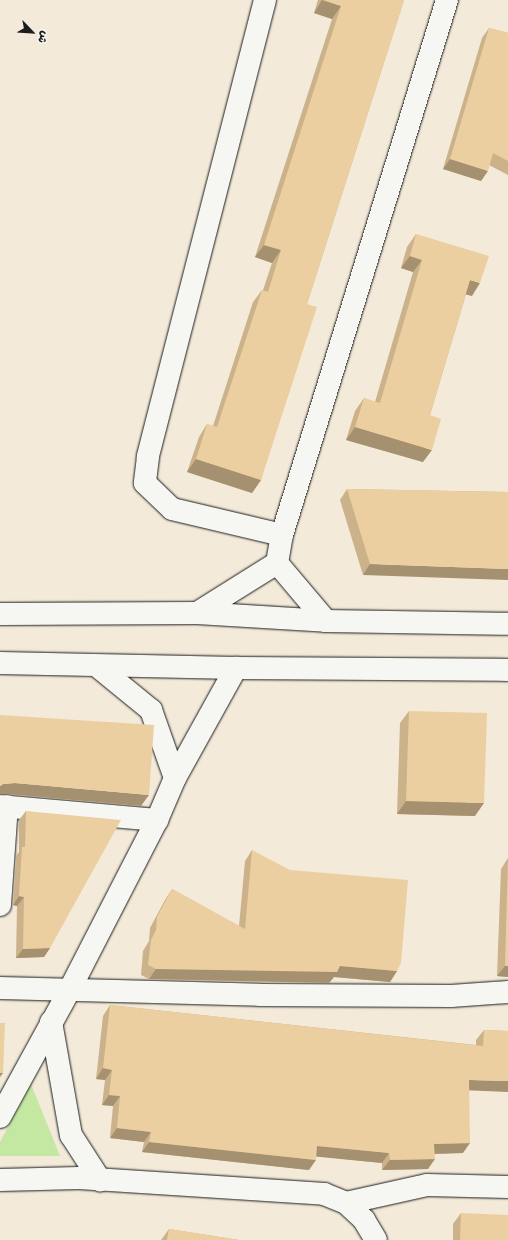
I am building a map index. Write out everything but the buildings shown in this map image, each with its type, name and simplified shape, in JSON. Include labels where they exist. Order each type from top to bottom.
[{"type":"street","points":[[265,0],[148,457],[145,483],[172,509],[282,535]]},
{"type":"street","points":[[197,614],[277,563],[282,535],[447,0]]},
{"type":"street","points":[[277,563],[326,621]]},
{"type":"street","points":[[0,614],[197,614],[326,621],[508,624]]},
{"type":"street","points":[[0,663],[236,668],[508,670]]},
{"type":"street","points":[[97,666],[151,710],[175,778]]},
{"type":"street","points":[[0,1117],[69,991],[157,820],[175,778],[236,668]]},
{"type":"street","points":[[0,905],[3,806],[157,820]]},
{"type":"street","points":[[0,988],[260,995],[443,996],[508,992]]},
{"type":"street","points":[[51,1022],[71,1135],[100,1180]]},
{"type":"street","points":[[0,1180],[79,1178],[324,1194],[346,1202],[364,1220],[376,1240]]},
{"type":"street","points":[[346,1202],[427,1184],[508,1187]]},
{"type":"green space","points":[[31,1084],[60,1156],[0,1156],[0,1142]]}]
